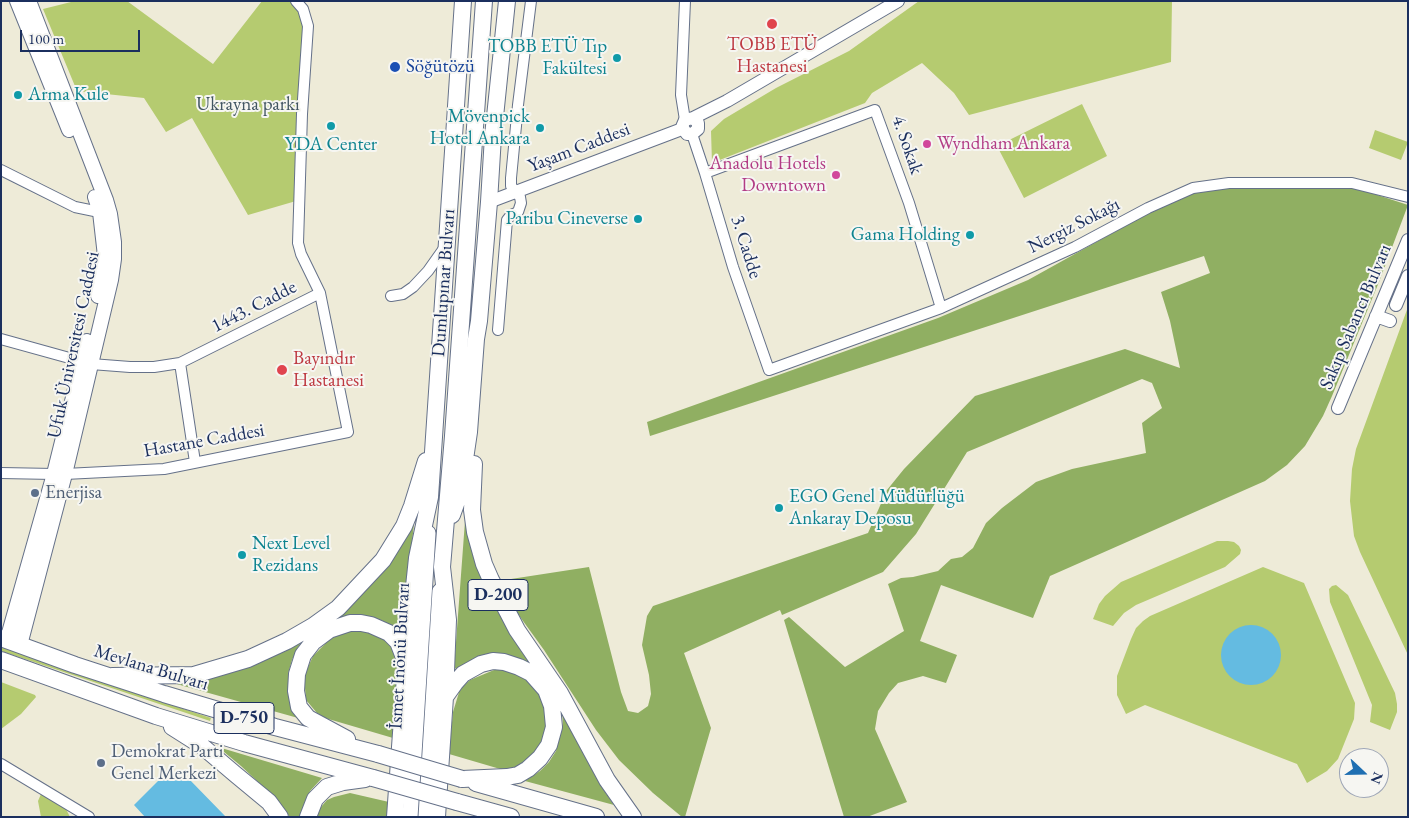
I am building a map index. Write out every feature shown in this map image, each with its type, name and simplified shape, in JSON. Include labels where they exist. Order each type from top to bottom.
[{"type":"highway","name":"Dumlupınar Bulvarı","points":[[395,817],[406,663],[417,558],[430,497],[463,1]]},
{"type":"highway","name":"Dumlupınar Bulvarı","points":[[437,817],[446,698],[448,620],[442,567],[484,1]]},
{"type":"highway","points":[[445,534],[460,494],[469,432],[490,202],[492,136],[488,1]]},
{"type":"highway","points":[[492,136],[507,1]]},
{"type":"highway","name":"D-200","points":[[476,339],[479,383],[472,482],[472,510],[475,532],[484,564],[498,595],[518,630],[560,693],[607,780],[633,817]]},
{"type":"highway","points":[[112,676],[194,676],[229,666],[287,641],[313,626],[338,608],[383,560],[404,526],[412,506],[435,427]]},
{"type":"highway","points":[[378,754],[308,718],[299,707],[296,691],[299,665],[312,642],[329,630],[350,623],[371,625],[389,633],[398,642],[406,663]]},
{"type":"highway","name":"Mevlana Bulvarı","points":[[9,641],[164,694],[275,727],[378,754]]},
{"type":"highway","name":"D-750","points":[[1,660],[156,716],[244,743],[373,778]]},
{"type":"highway","points":[[446,698],[455,682],[463,674],[481,664],[504,662],[531,673],[546,690],[552,706],[554,727],[549,745],[540,758],[528,769],[518,775],[507,777],[462,779]]},
{"type":"highway","points":[[156,716],[202,746],[268,802],[280,817]]},
{"type":"highway","name":"D-750","points":[[378,754],[462,779]]},
{"type":"highway","points":[[308,817],[315,799],[327,787],[343,782],[373,778],[511,817]]},
{"type":"highway","points":[[462,779],[596,817]]},
{"type":"highway","points":[[457,802],[482,817]]},
{"type":"main road","name":"Ufuk Üniversitesi Caddesi","points":[[17,1],[83,165],[105,213]]},
{"type":"main road","name":"Ufuk Üniversitesi Caddesi","points":[[9,641],[60,474],[87,363],[111,280],[114,259],[114,242],[95,170],[29,1]]},
{"type":"main road","name":"İsmet İnönü Bulvarı","points":[[410,817],[430,497]]},
{"type":"main road","name":"İsmet İnönü Bulvarı","points":[[426,817],[442,567]]},
{"type":"street","name":"1443. Cadde","points":[[1,340],[87,363],[138,367],[180,363],[320,293],[301,254],[298,242],[302,114],[308,26],[303,9],[296,1]]},
{"type":"street","points":[[498,330],[507,220],[511,215],[518,212],[521,203],[511,186],[511,178],[531,1]]},
{"type":"street","name":"3. Cadde","points":[[685,1],[681,95],[733,268],[769,370]]},
{"type":"street","name":"Yaşam Caddesi","points":[[490,202],[690,125],[727,101],[898,1]]},
{"type":"street","name":"4. Sokak","points":[[705,173],[876,110],[942,308]]},
{"type":"street","points":[[1,170],[76,207],[105,213]]},
{"type":"street","name":"Nergiz Sokağı","points":[[769,370],[942,308],[1075,247],[1148,208],[1193,188],[1229,183],[1352,183],[1408,197]]},
{"type":"street","name":"Sakıp Sabancı Bulvarı","points":[[1338,408],[1408,240]]},
{"type":"street","points":[[392,296],[403,294],[413,287],[428,271],[447,244]]},
{"type":"street","name":"Sakıp Sabancı Bulvarı","points":[[1396,305],[1408,276]]},
{"type":"street","name":"Hastane Caddesi","points":[[1,473],[60,474],[154,470],[348,432],[320,293]]},
{"type":"street","points":[[1376,316],[1390,320]]},
{"type":"street","points":[[180,363],[195,462]]},
{"type":"street","points":[[1,764],[76,812],[89,817]]},
{"type":"green space","name":"Ukrayna parkı","points":[[75,1],[127,1],[213,64],[262,1],[290,1],[301,14],[304,30],[296,201],[248,215],[192,118],[166,132],[144,98],[77,91],[43,9]]},
{"type":"green space","points":[[919,1],[1172,1],[1171,62],[969,115],[954,93],[922,63],[872,93],[865,103],[712,163],[711,131],[724,119],[776,88],[849,51]]},
{"type":"green space","points":[[1082,104],[1107,156],[1024,198],[997,146]]},
{"type":"green space","points":[[1375,130],[1408,142],[1401,160],[1369,148]]},
{"type":"green space","points":[[1287,186],[1350,186],[1408,205],[1379,282],[1332,396],[1323,416],[1305,446],[1287,465],[1265,481],[1050,576],[1033,618],[941,585],[920,641],[957,655],[946,683],[923,676],[898,683],[889,693],[878,711],[875,729],[907,802],[867,817],[844,817],[784,620],[789,617],[845,667],[904,631],[888,584],[901,578],[938,571],[951,559],[962,557],[973,548],[986,523],[1036,482],[1072,469],[1146,453],[1142,423],[1162,408],[1152,383],[1142,379],[967,452],[916,534],[883,572],[782,615],[780,610],[684,653],[711,728],[685,817],[682,817],[653,793],[619,760],[596,730],[498,581],[589,567],[621,692],[628,711],[638,713],[648,706],[651,694],[642,645],[647,616],[653,606],[868,533],[887,490],[904,469],[975,396],[1125,349],[1180,368],[1170,321],[1161,292],[1210,273],[1204,256],[650,436],[647,422],[938,318],[1028,280],[1154,210],[1186,195],[1202,190]]},
{"type":"green space","points":[[1408,307],[1408,655],[1360,552],[1354,536],[1350,501],[1352,469],[1356,449]]},
{"type":"green space","points":[[465,521],[476,562],[497,610],[535,665],[483,657],[454,669]]},
{"type":"green space","points":[[414,524],[402,635],[383,621],[373,617],[326,623],[398,550]]},
{"type":"green space","points":[[1217,541],[1234,542],[1241,550],[1240,554],[1225,567],[1136,605],[1124,613],[1113,626],[1093,619],[1099,604],[1105,596],[1121,582]]},
{"type":"green space","points":[[1263,567],[1304,583],[1355,703],[1354,719],[1342,748],[1339,748],[1338,759],[1327,771],[1307,783],[1297,764],[1145,705],[1126,714],[1117,695],[1117,676],[1136,628],[1150,616]]},
{"type":"green space","points":[[1336,585],[1348,595],[1395,693],[1397,712],[1390,730],[1370,722],[1372,705],[1330,602],[1329,589]]},
{"type":"green space","points":[[351,630],[371,633],[385,640],[394,649],[399,665],[393,738],[325,718],[317,713],[306,700],[304,676],[313,656],[330,639]]},
{"type":"green space","points":[[307,636],[298,647],[288,674],[292,710],[298,718],[173,683]]},
{"type":"green space","points":[[1,646],[211,718],[210,721],[1,651]]},
{"type":"green space","points":[[494,670],[507,670],[529,680],[536,687],[546,705],[548,726],[541,745],[533,755],[515,768],[507,771],[449,754],[453,712],[460,689],[470,680]]},
{"type":"green space","points":[[1,682],[36,697],[21,714],[1,729]]},
{"type":"green space","points":[[562,710],[603,789],[614,805],[525,781],[540,771],[556,751],[563,724]]},
{"type":"green space","points":[[218,747],[322,778],[310,791],[303,817],[290,817],[271,794]]},
{"type":"green space","points":[[350,793],[389,802],[388,817],[317,817],[321,807],[327,800]]},
{"type":"green space","points":[[41,794],[66,809],[70,817],[41,817],[38,801]]},
{"type":"water","points":[[1251,625],[1268,630],[1276,638],[1281,655],[1276,672],[1268,680],[1251,685],[1234,680],[1226,672],[1221,655],[1226,638],[1234,630]]},
{"type":"water","points":[[167,772],[189,779],[226,817],[145,817],[134,805]]},
{"type":"place","name":"TOBB ETÜ Hastanesi","points":[[772,24]]},
{"type":"place","name":"TOBB ETÜ Tıp Fakültesi","points":[[617,58]]},
{"type":"place","name":"Söğütözü","points":[[395,67]]},
{"type":"place","name":"Arma Kule","points":[[18,95]]},
{"type":"place","name":"YDA Center","points":[[331,126]]},
{"type":"place","name":"Mövenpick Hotel Ankara","points":[[540,128]]},
{"type":"place","name":"Wyndham Ankara","points":[[927,144]]},
{"type":"place","name":"Anadolu Hotels Downtown","points":[[836,175]]},
{"type":"place","name":"Paribu Cineverse","points":[[638,219]]},
{"type":"place","name":"Gama Holding","points":[[970,235]]},
{"type":"place","name":"Bayındır Hastanesi","points":[[282,370]]},
{"type":"place","name":"Enerjisa","points":[[35,493]]},
{"type":"place","name":"EGO Genel Müdürlüğü Ankaray Deposu","points":[[779,508]]},
{"type":"place","name":"Next Level Rezidans","points":[[242,555]]},
{"type":"place","name":"Demokrat Parti Genel Merkezi","points":[[101,763]]}]
